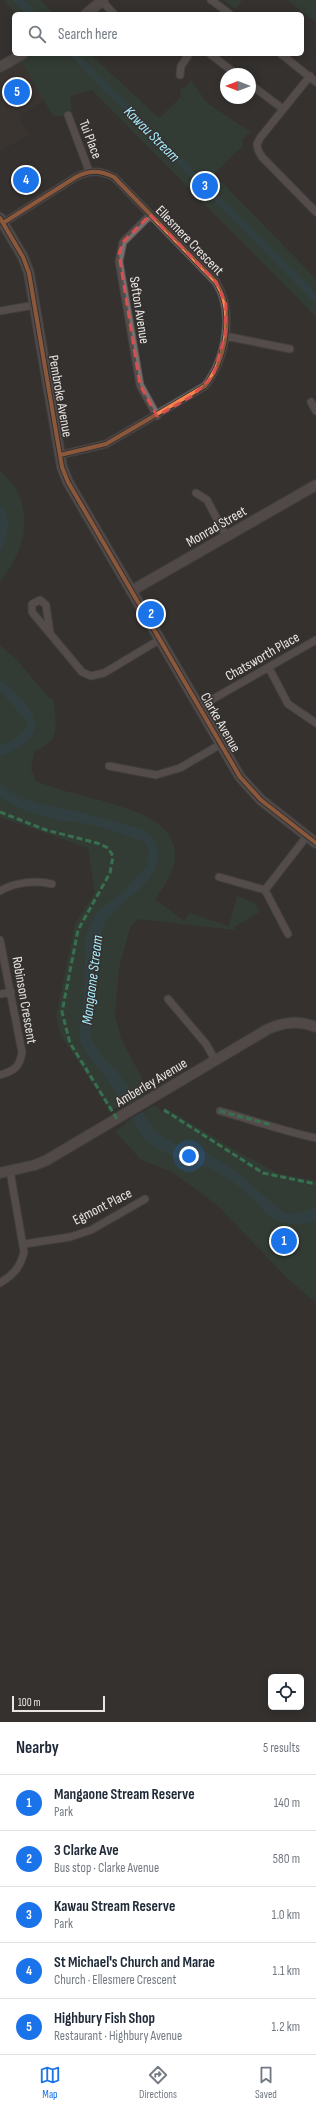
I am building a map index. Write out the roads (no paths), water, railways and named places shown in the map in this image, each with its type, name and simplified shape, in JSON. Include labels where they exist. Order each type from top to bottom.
[{"type":"street","points":[[88,12],[102,0],[112,12]]},
{"type":"street","points":[[211,0],[221,11]]},
{"type":"street","points":[[0,67],[19,56]]},
{"type":"street","points":[[180,75],[181,66],[188,56]]},
{"type":"street","points":[[213,56],[228,68]]},
{"type":"street","points":[[284,56],[316,82]]},
{"type":"street","points":[[310,76],[260,138],[257,144],[258,150],[262,157],[316,212]]},
{"type":"street","points":[[256,89],[283,109]]},
{"type":"street","name":"Tui Place","points":[[68,115],[89,171]]},
{"type":"street","points":[[1,221],[76,176],[89,171]]},
{"type":"street","name":"Ellesmere Crescent","points":[[60,455],[106,444],[157,416],[205,386],[213,376],[225,336],[226,304],[222,292],[216,282],[114,176],[99,171],[89,171]]},
{"type":"street","name":"Sefton Avenue","points":[[150,215],[123,242],[119,261],[140,385],[157,416]]},
{"type":"street","name":"Pembroke Avenue","points":[[1,221],[24,261],[35,305],[64,474],[72,492],[131,591]]},
{"type":"street","points":[[0,310],[35,305]]},
{"type":"street","points":[[225,336],[290,350]]},
{"type":"street","points":[[311,402],[316,411]]},
{"type":"street","name":"Monrad Street","points":[[131,591],[316,485]]},
{"type":"street","points":[[196,493],[207,500],[226,536]]},
{"type":"street","name":"Clarke Avenue","points":[[131,591],[246,785],[261,800],[316,843]]},
{"type":"street","points":[[50,633],[82,672],[91,676],[104,673],[159,640]]},
{"type":"street","name":"Chatsworth Place","points":[[199,707],[316,640]]},
{"type":"street","points":[[269,668],[288,704],[316,723]]},
{"type":"street","points":[[109,766],[156,775],[162,774],[180,768],[221,744]]},
{"type":"street","points":[[265,890],[307,836]]},
{"type":"street","points":[[219,877],[265,890],[288,934]]},
{"type":"street","points":[[0,890],[7,887],[39,881],[52,884]]},
{"type":"street","name":"Robinson Crescent","points":[[0,940],[22,1052],[20,1064],[13,1072],[0,1075]]},
{"type":"street","points":[[0,994],[11,992]]},
{"type":"street","points":[[168,999],[206,1044],[215,1060]]},
{"type":"street","name":"Amberley Avenue","points":[[5,1172],[47,1160],[215,1060],[277,1026],[290,1022],[302,1022],[316,1027]]},
{"type":"street","points":[[220,1111],[272,1125],[283,1131],[316,1138]]},
{"type":"street","points":[[0,1283],[15,1272],[20,1265],[24,1252],[24,1244],[5,1172]]},
{"type":"street","name":"Egmont Place","points":[[24,1244],[70,1237],[91,1230],[145,1199]]},
{"type":"water","points":[[12,0],[24,0],[36,12],[24,12]]},
{"type":"water","name":"Kawau Stream","points":[[71,56],[79,56],[316,293],[316,304]]},
{"type":"water","points":[[0,505],[7,516],[8,528],[0,552]]},
{"type":"water","points":[[0,680],[23,701],[31,711],[34,721],[34,730],[29,739],[18,748],[0,756],[0,745],[13,741],[27,727],[27,721],[0,691]]},
{"type":"water","points":[[0,784],[8,792],[20,800],[84,813],[144,830],[154,840],[157,847],[157,860],[152,874],[142,886],[111,914],[102,929],[99,940],[98,974],[90,1035],[96,1048],[119,1074],[135,1099],[123,1106],[106,1077],[87,1054],[79,1038],[84,995],[86,936],[97,912],[121,894],[147,866],[149,850],[144,842],[108,829],[74,821],[61,821],[25,811],[0,797]]},
{"type":"water","points":[[142,1112],[157,1133],[173,1143],[204,1152],[233,1169],[284,1213],[294,1214],[316,1208],[316,1222],[294,1224],[282,1222],[269,1217],[251,1196],[232,1181],[211,1168],[171,1156],[152,1145],[145,1140],[132,1118]]},
{"type":"waterway","name":"Mangaone Stream","points":[[0,786],[23,799],[33,802]]},
{"type":"place","name":"Highbury Fish Shop","points":[[17,92]]},
{"type":"place","name":"St Michael's Church and Marae","points":[[26,180]]},
{"type":"place","name":"Kawau Stream Reserve","points":[[205,186]]},
{"type":"place","name":"3 Clarke Ave","points":[[151,614]]},
{"type":"place","name":"Mangaone Stream Reserve","points":[[284,1241]]}]
